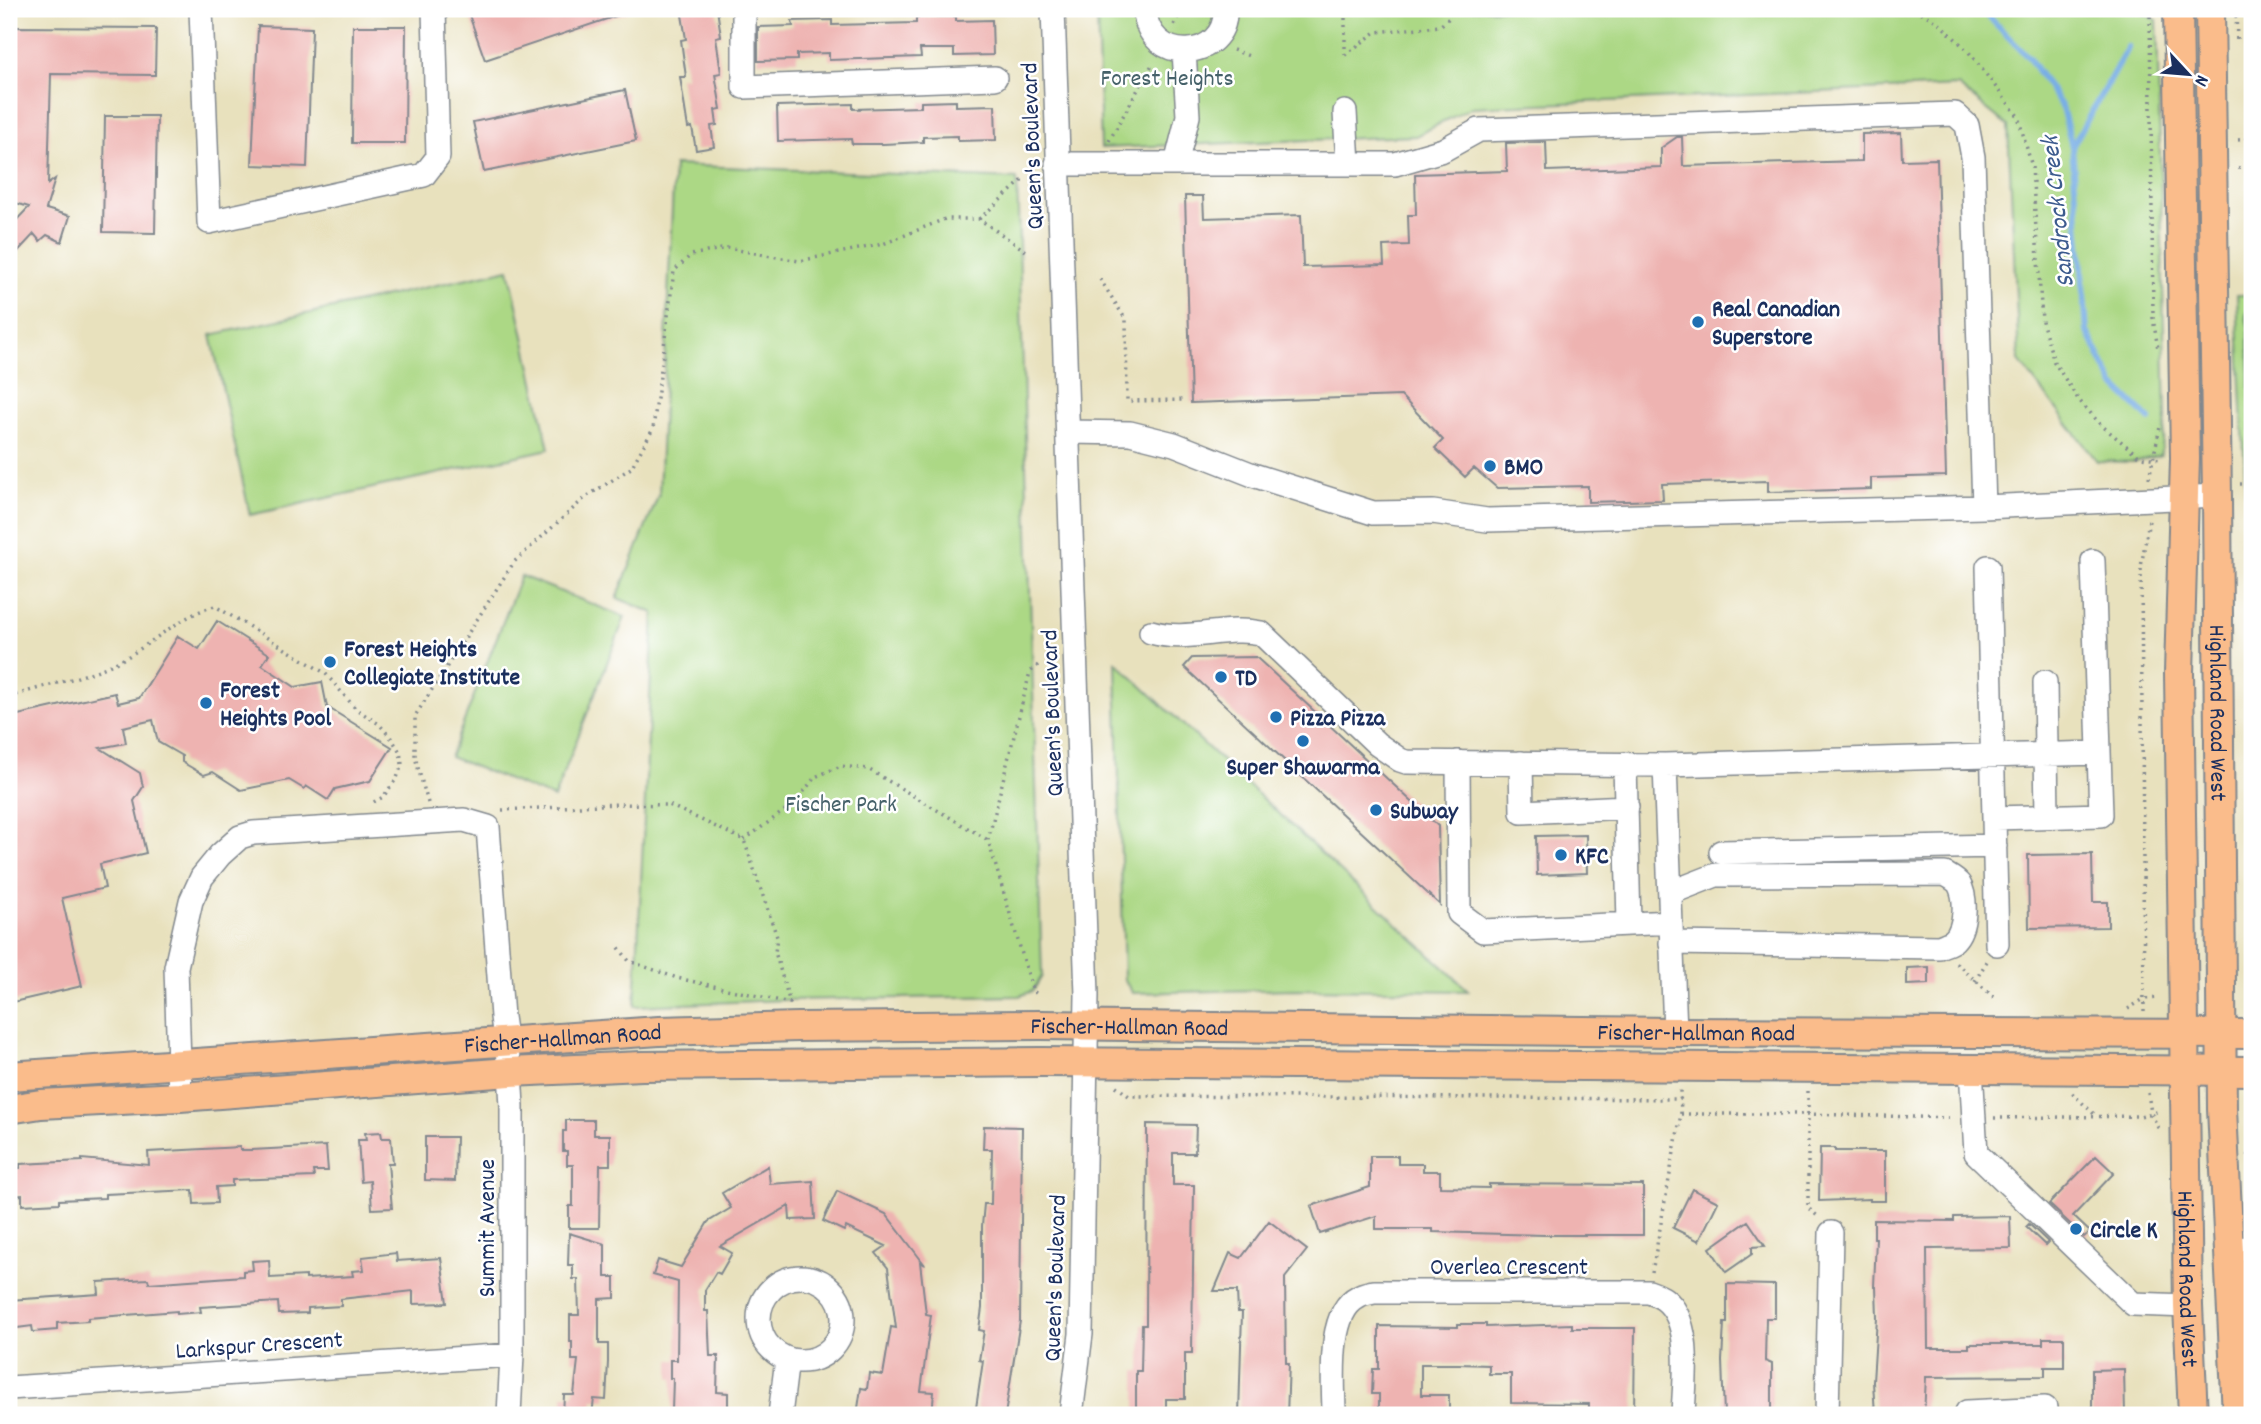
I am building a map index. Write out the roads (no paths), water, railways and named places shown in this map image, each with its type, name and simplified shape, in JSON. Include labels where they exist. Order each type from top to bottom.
[{"type":"main road","name":"Highland Road West","points":[[2178,9],[2184,342],[2184,498],[2179,673],[2188,1306],[2193,1415]]},
{"type":"main road","name":"Highland Road West","points":[[2210,9],[2228,490],[2222,1071],[2240,1249],[2237,1415]]},
{"type":"main road","name":"Fischer-Hallman Road","points":[[9,1076],[659,1031],[799,1027],[1087,1025],[2252,1034]]},
{"type":"main road","name":"Fischer-Hallman Road","points":[[9,1109],[41,1104],[180,1097],[510,1072],[642,1066],[1087,1063],[2252,1071]]},
{"type":"street","points":[[201,9],[209,222],[424,176],[438,157],[434,9]]},
{"type":"street","points":[[744,9],[744,87],[995,78]]},
{"type":"street","name":"Queen's Boulevard","points":[[1053,9],[1087,1025],[1081,1334],[1071,1415]]},
{"type":"street","points":[[1145,9],[1147,25],[1155,38],[1174,48],[1198,49],[1212,42],[1221,31],[1226,16],[1225,9]]},
{"type":"street","points":[[1174,48],[1188,116],[1176,164]]},
{"type":"street","points":[[1345,112],[1348,163]]},
{"type":"street","points":[[1057,164],[1395,163],[1443,150],[1479,130],[1955,114],[1967,125],[1973,158],[1984,507]]},
{"type":"street","points":[[1068,432],[1130,433],[1174,444],[1253,475],[1373,513],[1433,512],[1487,520],[1984,507],[2184,498],[2228,490]]},
{"type":"street","points":[[1994,818],[2101,815],[2093,561]]},
{"type":"street","points":[[1988,568],[1997,944]]},
{"type":"street","points":[[1151,632],[1170,638],[1240,631],[1261,633],[1377,744],[1400,760],[1423,763],[1665,765],[2099,753]]},
{"type":"street","points":[[2045,682],[2047,817]]},
{"type":"street","points":[[1458,762],[1459,913],[1483,931],[1629,924],[1671,932],[1939,947],[1954,941],[1963,918],[1963,895],[1958,882],[1945,874],[1716,876],[1670,893]]},
{"type":"street","points":[[1521,763],[1521,812],[1626,807]]},
{"type":"street","points":[[1625,764],[1629,924]]},
{"type":"street","points":[[1665,765],[1675,1031]]},
{"type":"street","name":"Summit Avenue","points":[[180,1063],[176,967],[191,901],[202,877],[220,855],[240,837],[253,833],[464,820],[488,827],[510,1072],[512,1355],[509,1415]]},
{"type":"street","points":[[1721,852],[1995,846]]},
{"type":"street","points":[[180,1063],[180,1097]]},
{"type":"street","points":[[1971,1069],[1976,1153],[2133,1304],[2188,1306]]},
{"type":"street","points":[[1827,1415],[1831,1233]]},
{"type":"street","name":"Overlea Crescent","points":[[1334,1415],[1335,1339],[1339,1322],[1356,1297],[1374,1292],[1649,1292],[1664,1299],[1674,1310],[1681,1327],[1685,1347],[1683,1415]]},
{"type":"street","name":"Larkspur Crescent","points":[[9,1388],[512,1355]]},
{"type":"street","points":[[780,1415],[787,1359]]},
{"type":"street","points":[[1967,1412],[2045,1408],[2045,1415]]},
{"type":"waterway","name":"Sandrock Creek","points":[[1981,9],[2029,58],[2062,107],[2072,147],[2087,331],[2114,385],[2150,420]]},
{"type":"waterway","points":[[2072,147],[2128,47]]},
{"type":"place","name":"Real Canadian Superstore","points":[[1698,322]]},
{"type":"place","name":"BMO","points":[[1490,466]]},
{"type":"place","name":"Forest Heights Collegiate Institute","points":[[330,662]]},
{"type":"place","name":"TD","points":[[1221,677]]},
{"type":"place","name":"Forest Heights Pool","points":[[206,703]]},
{"type":"place","name":"Pizza Pizza","points":[[1276,717]]},
{"type":"place","name":"Super Shawarma","points":[[1303,741]]},
{"type":"place","name":"Subway","points":[[1376,810]]},
{"type":"place","name":"KFC","points":[[1561,855]]},
{"type":"place","name":"Circle K","points":[[2076,1229]]},
{"type":"park label","name":"Forest Heights","points":[[1167,77]]},
{"type":"park label","name":"Fischer Park","points":[[841,803]]}]
